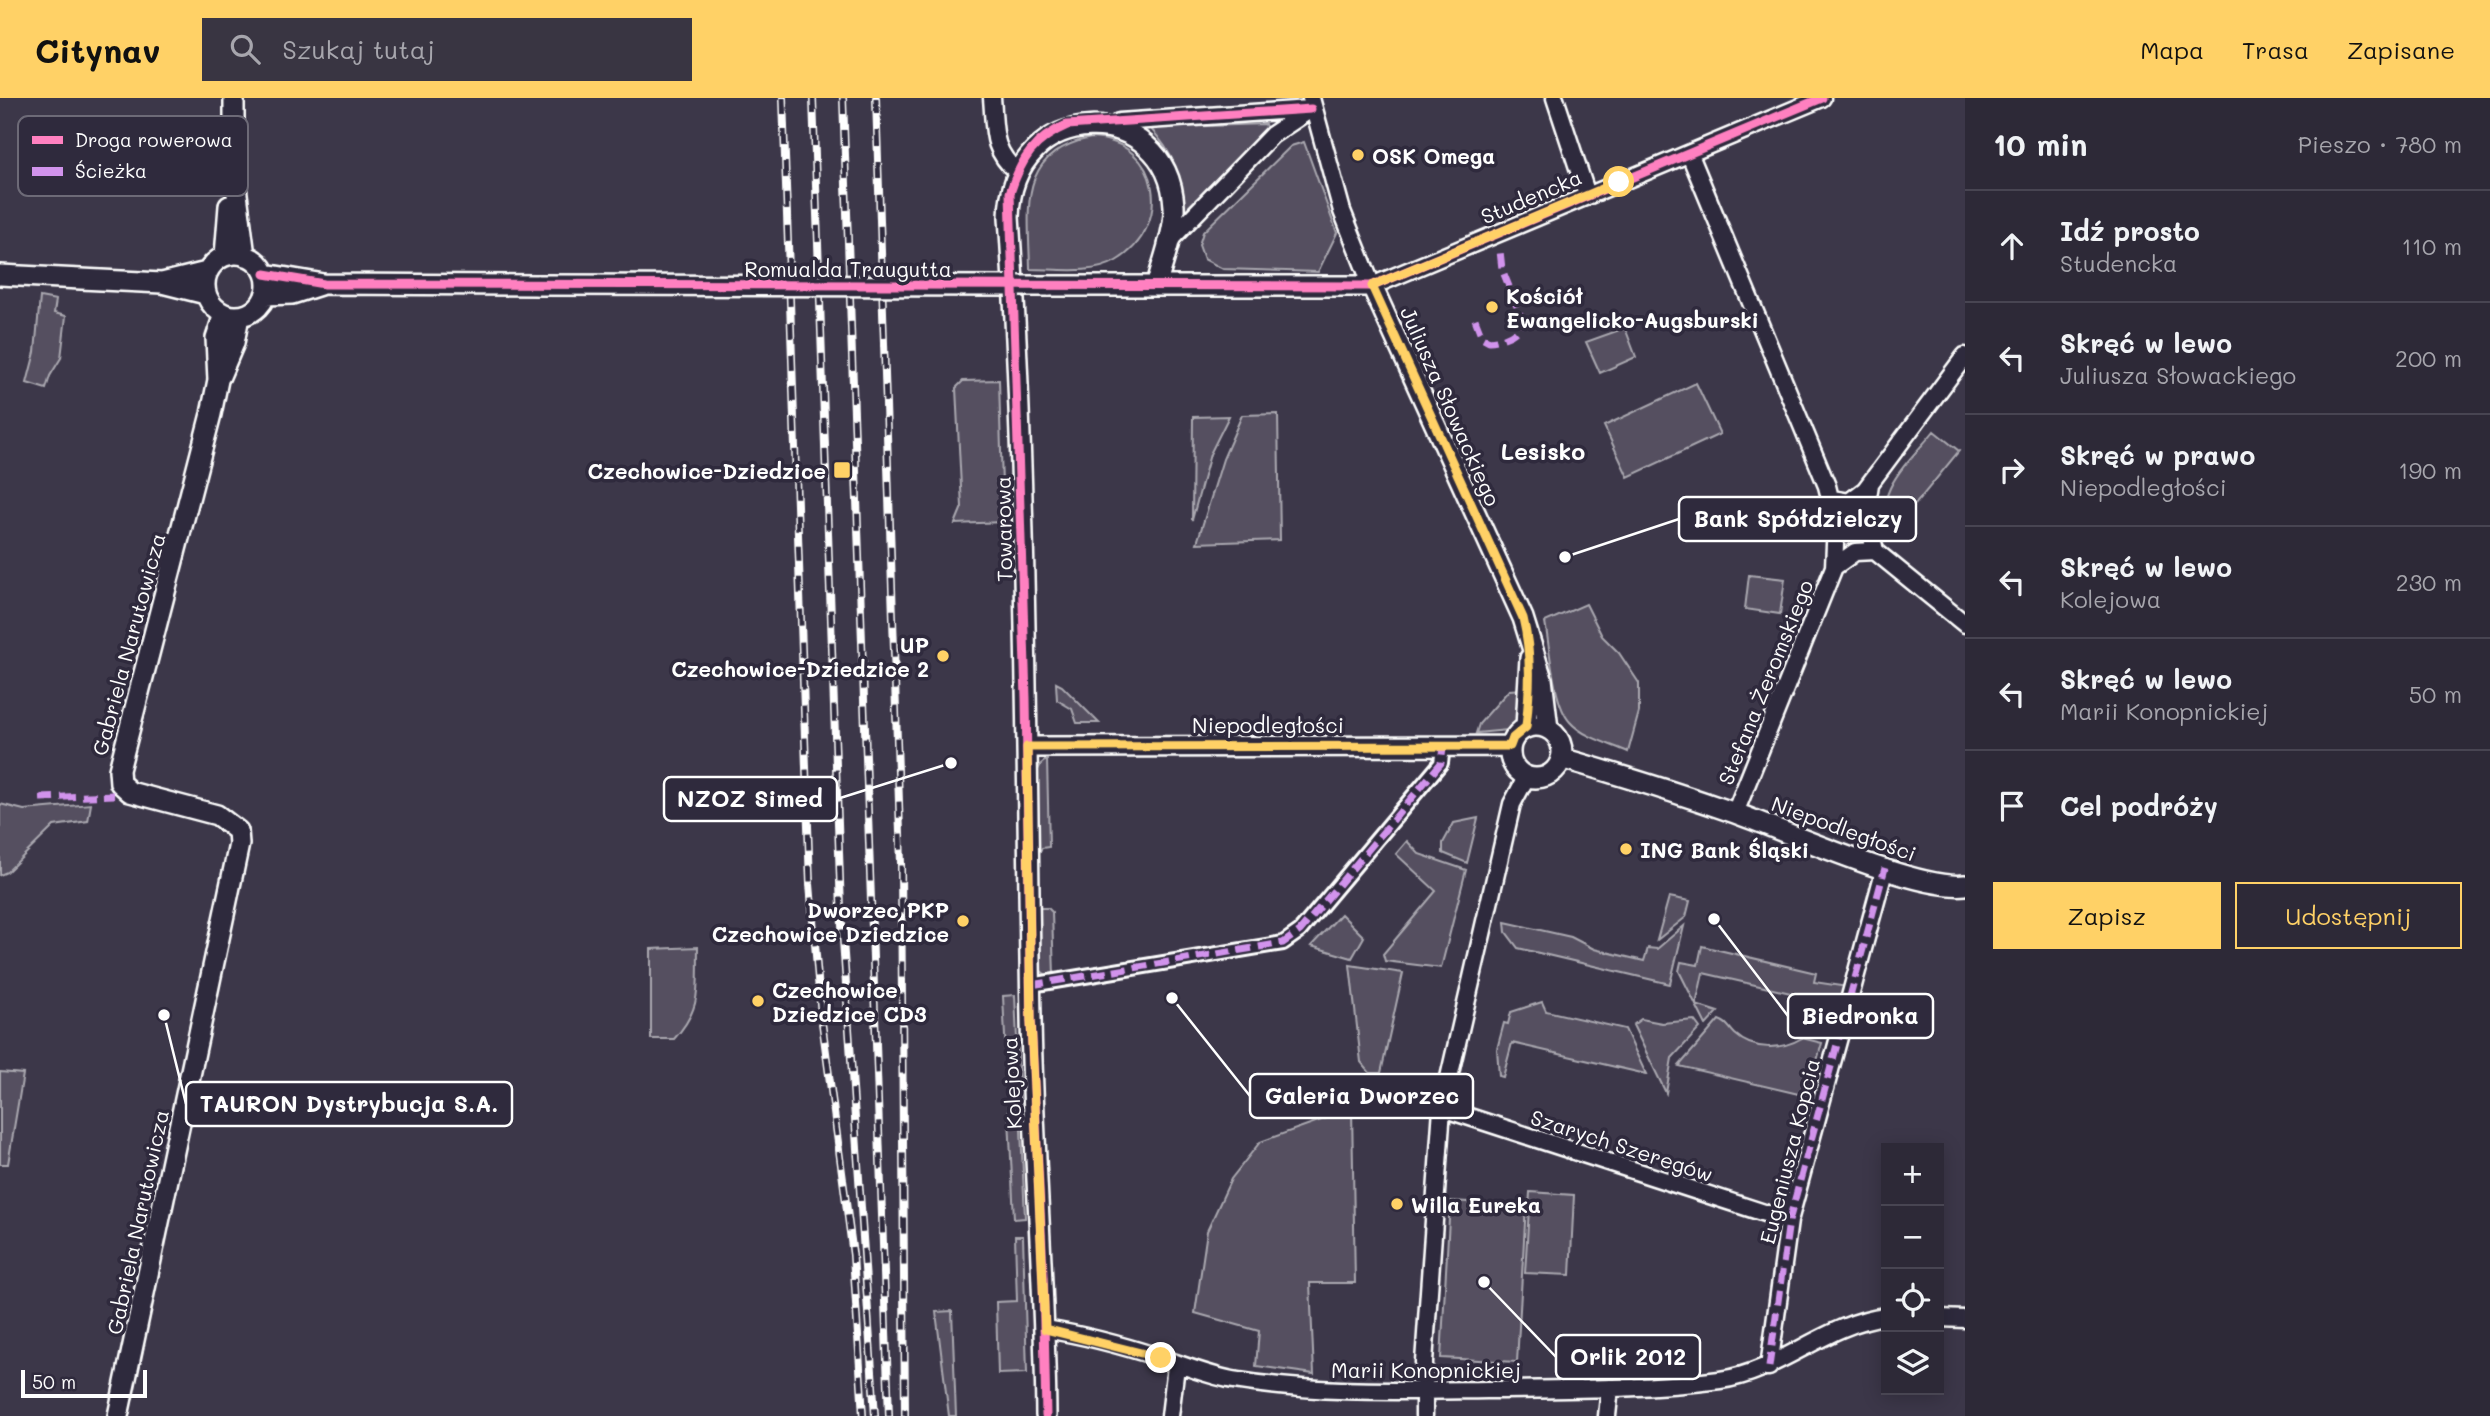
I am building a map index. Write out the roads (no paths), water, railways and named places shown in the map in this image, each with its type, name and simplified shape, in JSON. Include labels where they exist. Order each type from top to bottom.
[{"type":"street","points":[[234,98],[234,116]]},
{"type":"street","points":[[992,98],[997,147],[1002,158],[1017,172],[1029,149],[1058,129],[1078,123],[1311,104]]},
{"type":"street","points":[[1555,98],[1587,195]]},
{"type":"street","name":"Studencka","points":[[1372,286],[1822,98]]},
{"type":"street","points":[[1167,243],[1272,135],[1311,104]]},
{"type":"street","name":"Juliusza Słowackiego","points":[[1311,104],[1342,211],[1372,286],[1523,618],[1542,679],[1548,729]]},
{"type":"street","points":[[1119,121],[1141,136],[1159,155],[1171,180],[1174,208],[1157,284]]},
{"type":"street","name":"Stefana Żeromskiego","points":[[1690,155],[1832,499],[1836,535],[1834,567],[1735,813]]},
{"type":"street","name":"Towarowa","points":[[1017,172],[1009,203],[1027,747]]},
{"type":"street","points":[[225,256],[231,196]]},
{"type":"street","points":[[238,196],[246,256]]},
{"type":"street","points":[[162,283],[207,272],[225,256],[246,256],[254,260],[265,274],[265,295],[255,309],[232,315],[210,302],[206,294],[207,272]]},
{"type":"street","points":[[265,274],[324,284]]},
{"type":"street","points":[[0,275],[162,283],[206,294]]},
{"type":"street","points":[[265,295],[292,294],[324,284]]},
{"type":"street","name":"Romualda Traugutta","points":[[324,284],[1372,286]]},
{"type":"street","name":"Gabriela Narutowicza","points":[[118,1416],[239,844],[238,831],[217,815],[130,792],[120,783],[119,770],[218,380],[216,338],[232,315]]},
{"type":"street","points":[[1832,499],[1849,502],[1870,484],[1965,356]]},
{"type":"street","points":[[1870,484],[1866,510],[1875,551],[1965,624]]},
{"type":"street","points":[[1834,567],[1855,552],[1875,551]]},
{"type":"street","name":"Juliusza Słowackiego","points":[[1526,727],[1531,650]]},
{"type":"street","points":[[1526,727],[1548,729],[1560,742],[1561,758],[1551,772],[1535,778],[1527,776],[1511,761],[1510,746],[1513,738],[1526,727]]},
{"type":"street","name":"Niepodległości","points":[[1027,747],[1510,746]]},
{"type":"street","name":"Kolejowa","points":[[1027,747],[1031,985],[1046,1416]]},
{"type":"street","points":[[1031,985],[1283,943],[1300,931],[1441,763],[1443,747]]},
{"type":"street","name":"Niepodległości","points":[[1561,758],[1735,813],[1885,868],[1961,890]]},
{"type":"street","points":[[1424,1416],[1423,1391],[1442,1108],[1509,817],[1527,776]]},
{"type":"street","name":"Eugeniusza Kopcia","points":[[1769,1367],[1789,1221],[1885,868]]},
{"type":"street","name":"Szarych Szeregów","points":[[1442,1108],[1789,1221]]},
{"type":"street","name":"Marii Konopnickiej","points":[[1045,1329],[1161,1358],[1176,1366],[1201,1373],[1283,1388],[1423,1391],[1609,1388],[1721,1380],[1769,1367],[1842,1328],[1871,1317],[1881,1316]]},
{"type":"street","points":[[1944,1318],[1965,1320]]},
{"type":"street","points":[[1170,1416],[1176,1366]]},
{"type":"street","points":[[1608,1416],[1609,1388]]},
{"type":"railway","points":[[783,98],[810,884],[821,1015],[853,1255],[863,1416]]},
{"type":"railway","points":[[813,98],[841,910],[875,1416]]},
{"type":"railway","points":[[843,98],[889,1416]]},
{"type":"railway","points":[[876,98],[901,864],[905,1416]]},
{"type":"place","name":"OSK Omega","points":[[1358,155]]},
{"type":"place","name":"Kościół Ewangelicko-Augsburski","points":[[1492,307]]},
{"type":"place","name":"Czechowice-Dziedzice","points":[[842,470]]},
{"type":"place","name":"Bank Spółdzielczy","points":[[1565,557]]},
{"type":"place","name":"UP Czechowice-Dziedzice 2","points":[[943,656]]},
{"type":"place","name":"NZOZ Simed","points":[[951,763]]},
{"type":"place","name":"ING Bank Śląski","points":[[1626,849]]},
{"type":"place","name":"Biedronka","points":[[1714,919]]},
{"type":"place","name":"Dworzec PKP Czechowice Dziedzice","points":[[963,921]]},
{"type":"place","name":"Galeria Dworzec","points":[[1172,998]]},
{"type":"place","name":"Czechowice Dziedzice CD3","points":[[758,1001]]},
{"type":"place","name":"TAURON Dystrybucja S.A.","points":[[164,1015]]},
{"type":"place","name":"Willa Eureka","points":[[1397,1204]]},
{"type":"place","name":"Orlik 2012","points":[[1484,1282]]},
{"type":"district","name":"Lesisko","points":[[1543,451]]}]
